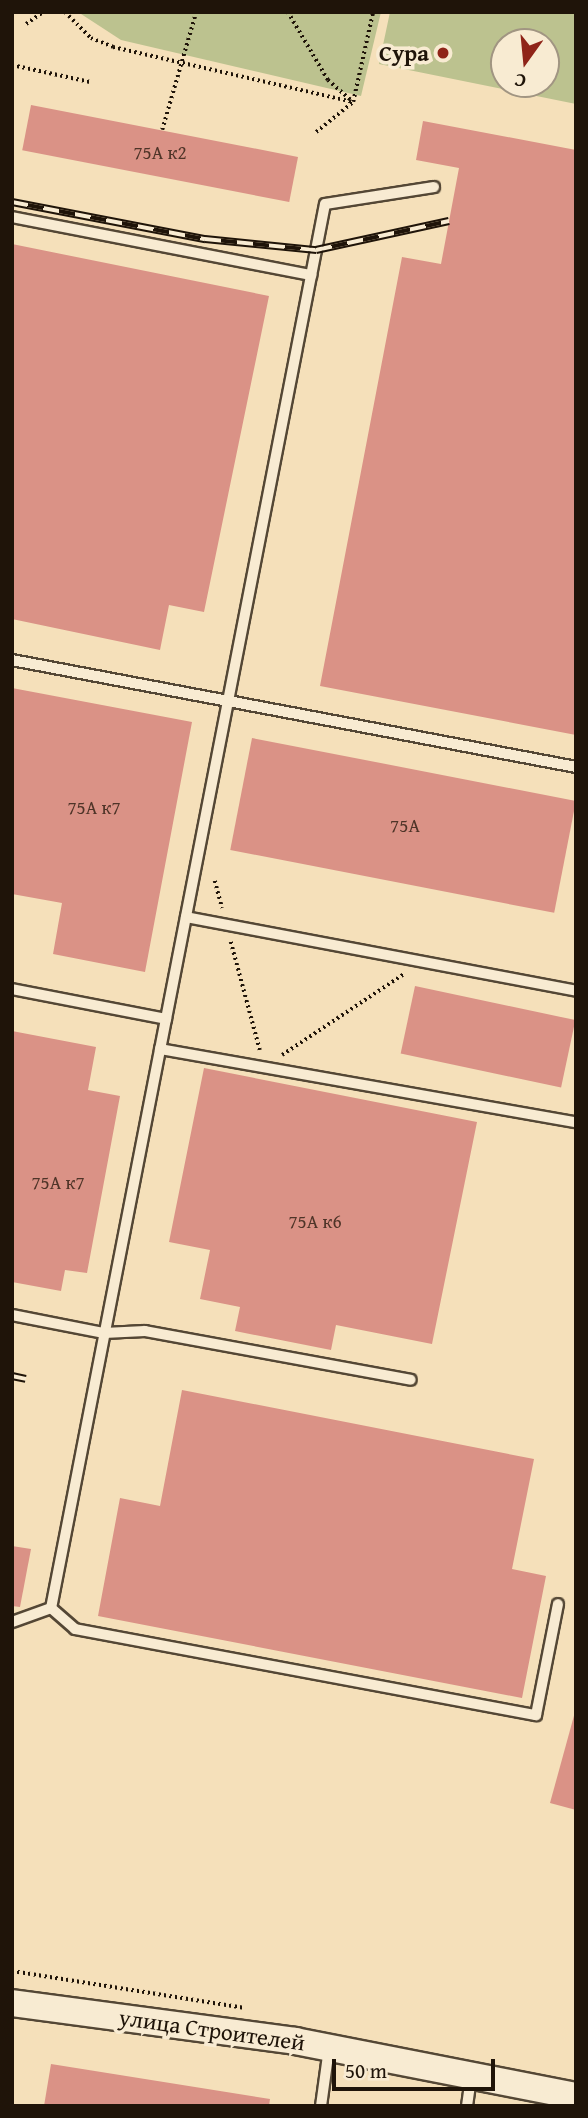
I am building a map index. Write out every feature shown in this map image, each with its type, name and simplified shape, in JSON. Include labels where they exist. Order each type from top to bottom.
[{"type":"main road","name":"улица Строителей","points":[[12,2003],[329,2048],[576,2096]]},
{"type":"lane","points":[[51,1608],[325,204],[433,187]]},
{"type":"lane","points":[[12,217],[311,275]]},
{"type":"lane","points":[[12,660],[576,766]]},
{"type":"lane","points":[[186,917],[576,990]]},
{"type":"lane","points":[[12,989],[166,1019]]},
{"type":"lane","points":[[160,1049],[576,1122]]},
{"type":"lane","points":[[12,1315],[104,1334],[145,1331],[411,1380]]},
{"type":"lane","points":[[51,1608],[75,1629],[536,1716],[558,1604]]},
{"type":"lane","points":[[12,1622],[51,1608]]},
{"type":"lane","points":[[321,2106],[329,2048]]},
{"type":"lane","points":[[467,2106],[472,2076]]},
{"type":"path","points":[[26,24],[43,12]]},
{"type":"path","points":[[65,12],[91,38],[181,64],[353,102]]},
{"type":"path","points":[[162,130],[196,12]]},
{"type":"path","points":[[288,12],[328,80],[353,102]]},
{"type":"path","points":[[316,132],[353,102],[373,12]]},
{"type":"path","points":[[12,65],[90,82]]},
{"type":"path","points":[[215,881],[264,1067],[423,961]]},
{"type":"green space","points":[[78,12],[381,12],[361,96],[121,40]]},
{"type":"green space","name":"Сура","points":[[390,12],[576,12],[576,104],[546,98],[560,98],[560,28],[490,28],[490,87],[379,64]]},
{"type":"building","points":[[31,105],[298,157],[289,202],[22,150]]},
{"type":"building","points":[[423,121],[576,150],[576,735],[320,686],[402,257],[441,264],[459,168],[416,160]]},
{"type":"building","points":[[12,244],[269,296],[204,612],[169,605],[160,650],[12,619]]},
{"type":"building","points":[[12,688],[192,722],[145,972],[53,954],[62,903],[12,894]]},
{"type":"building","points":[[252,738],[576,801],[554,913],[230,850]]},
{"type":"building","points":[[415,986],[575,1020],[561,1088],[401,1053]]},
{"type":"building","points":[[12,1031],[96,1047],[88,1090],[120,1096],[87,1273],[65,1270],[61,1291],[12,1282]]},
{"type":"building","points":[[204,1068],[477,1122],[432,1344],[336,1325],[331,1350],[235,1331],[240,1307],[200,1299],[210,1250],[169,1242]]},
{"type":"building","points":[[182,1390],[534,1459],[512,1569],[546,1576],[522,1698],[98,1616],[120,1498],[160,1506]]},
{"type":"building","points":[[12,1546],[31,1549],[20,1607],[12,1606]]},
{"type":"building","points":[[576,1712],[576,1810],[550,1803]]},
{"type":"building","points":[[51,2064],[270,2099],[269,2106],[44,2106]]},
{"type":"railway","points":[[12,202],[205,239],[316,250],[449,221]]},
{"type":"railway","points":[[12,1376],[26,1379]]},
{"type":"place","name":"Сура","points":[[443,53]]}]
